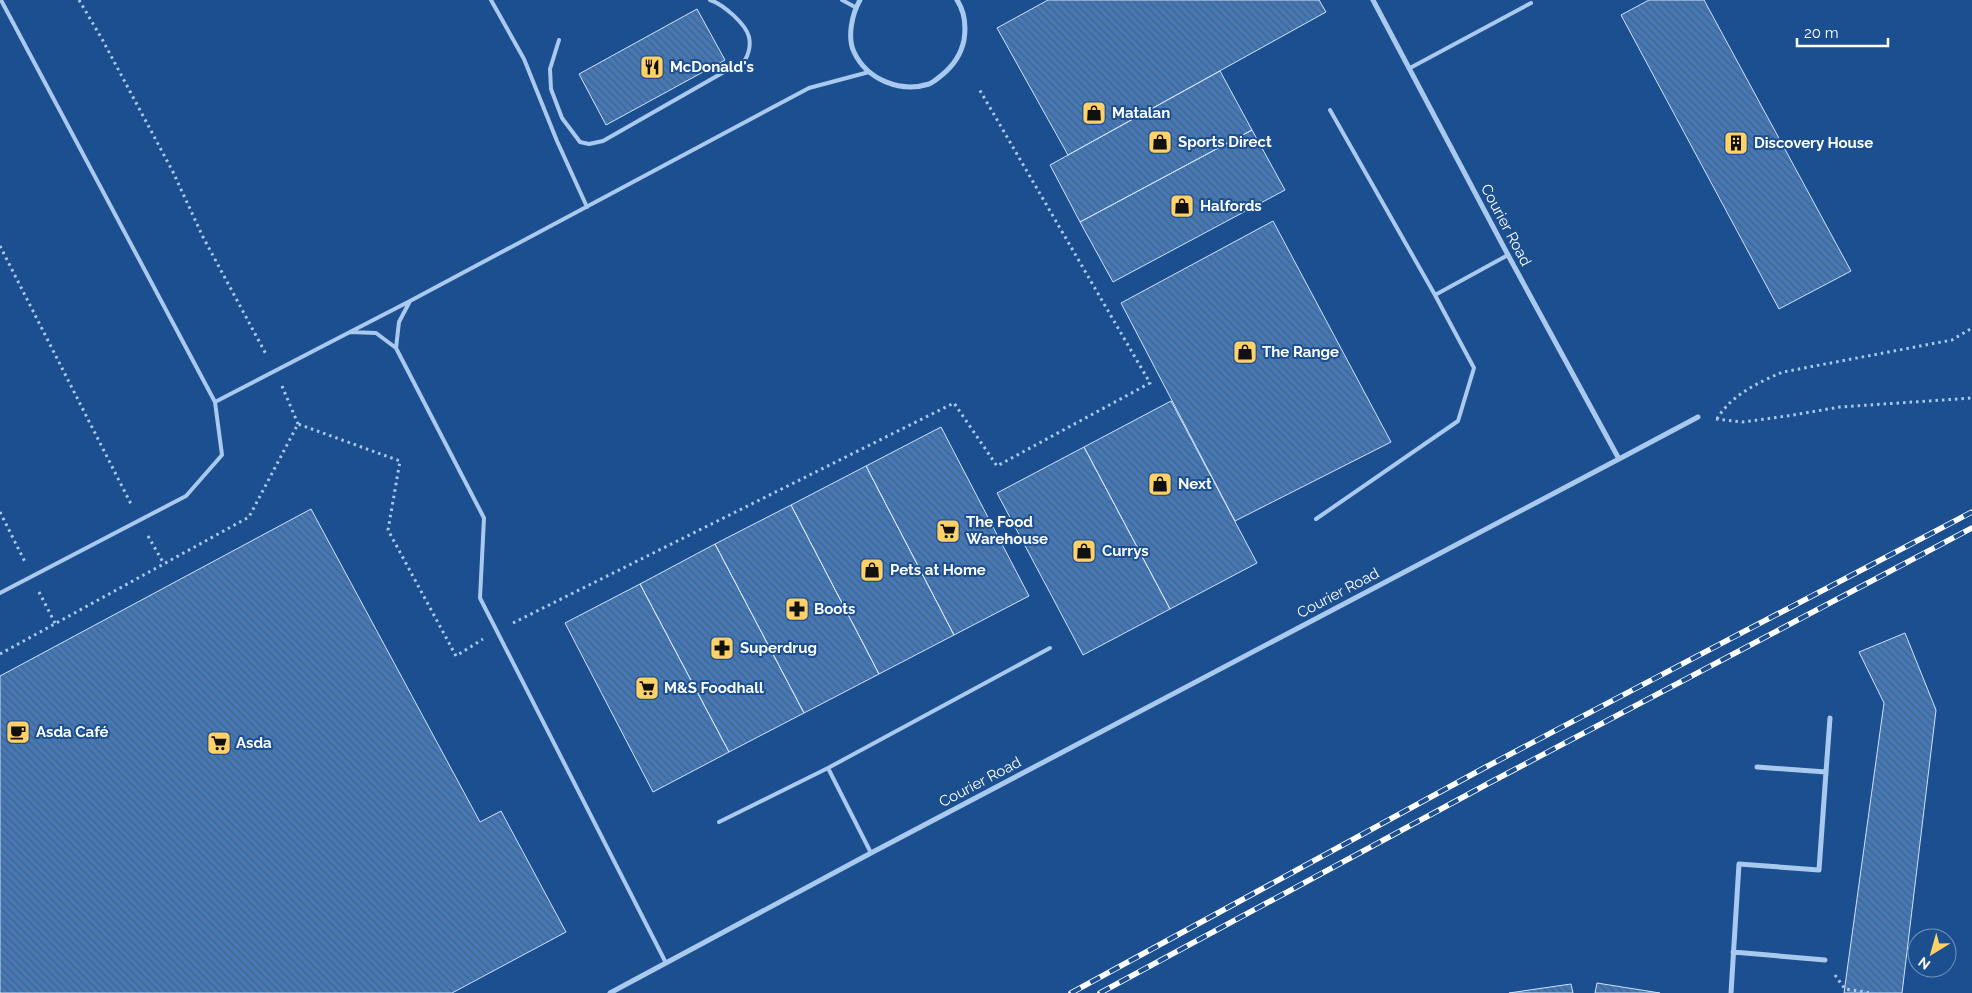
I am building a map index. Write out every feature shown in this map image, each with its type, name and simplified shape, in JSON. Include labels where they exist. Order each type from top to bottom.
[{"type":"street","points":[[860,0],[856,8],[851,30],[854,52],[869,72],[883,82],[903,87],[930,84],[950,68],[962,50],[966,26],[958,2],[966,0]]},
{"type":"street","name":"Courier Road","points":[[610,993],[871,853],[1618,459],[1374,0]]},
{"type":"street","points":[[1618,459],[1698,417]]},
{"type":"street","points":[[1730,993],[1739,864],[1819,870],[1830,718]]},
{"type":"street","points":[[1757,767],[1826,772]]},
{"type":"street","points":[[1733,952],[1825,960]]},
{"type":"lane","points":[[0,593],[186,496],[222,455],[215,402],[1,0]]},
{"type":"lane","points":[[491,0],[524,59],[557,142],[587,207]]},
{"type":"lane","points":[[559,40],[550,69],[551,88],[562,118],[580,142],[589,144],[603,141],[745,60],[750,52],[749,36],[735,16],[717,2],[710,0]]},
{"type":"lane","points":[[842,0],[856,8]]},
{"type":"lane","points":[[1410,68],[1531,3]]},
{"type":"lane","points":[[215,402],[410,301],[809,88],[869,72]]},
{"type":"lane","points":[[1316,519],[1458,421],[1474,368],[1330,110]]},
{"type":"lane","points":[[1435,296],[1508,255]]},
{"type":"lane","points":[[396,348],[400,322],[410,301]]},
{"type":"lane","points":[[350,332],[376,333],[396,348],[484,518],[480,598],[666,963]]},
{"type":"lane","points":[[719,822],[828,768],[1050,648]]},
{"type":"lane","points":[[828,768],[871,853]]},
{"type":"path","points":[[79,0],[160,146],[203,237],[275,371],[298,424],[400,460],[388,530],[456,656],[498,631],[954,402],[997,466],[1150,383],[978,87]]},
{"type":"path","points":[[0,246],[139,520],[164,564]]},
{"type":"path","points":[[1717,419],[1724,406],[1760,382],[1783,372],[1952,340],[1972,328]]},
{"type":"path","points":[[1698,417],[1743,422],[1840,407],[1972,398]]},
{"type":"path","points":[[0,654],[249,517],[298,424]]},
{"type":"path","points":[[1825,960],[1845,988],[1872,993]]},
{"type":"building","name":"Matalan","points":[[1048,0],[1319,0],[1326,12],[1068,155],[997,28]]},
{"type":"building","name":"Discovery House","points":[[1649,0],[1704,0],[1851,271],[1779,309],[1621,15]]},
{"type":"building","name":"McDonald's","points":[[697,9],[725,60],[606,125],[579,74]]},
{"type":"building","name":"Sports Direct","points":[[1220,71],[1252,130],[1080,222],[1050,165]]},
{"type":"building","name":"Halfords","points":[[1252,130],[1285,190],[1113,282],[1080,222]]},
{"type":"building","name":"The Range","points":[[1273,221],[1391,442],[1235,521],[1121,303]]},
{"type":"building","name":"Next","points":[[1171,401],[1257,563],[1170,609],[1084,447]]},
{"type":"building","name":"The Food Warehouse","points":[[941,427],[1029,596],[954,635],[866,466]]},
{"type":"building","name":"Currys","points":[[1084,447],[1170,609],[1083,655],[997,493]]},
{"type":"building","name":"Pets at Home","points":[[866,466],[954,635],[879,674],[791,505]]},
{"type":"building","name":"Boots","points":[[791,505],[879,674],[804,713],[715,544]]},
{"type":"building","name":"Asda","points":[[311,509],[480,822],[501,811],[566,932],[452,993],[0,993],[0,676]]},
{"type":"building","name":"Superdrug","points":[[715,544],[804,713],[729,752],[640,584]]},
{"type":"building","name":"M&S Foodhall","points":[[640,584],[729,752],[653,792],[565,623]]},
{"type":"building","points":[[1905,633],[1936,710],[1910,928],[1907,928],[1907,951],[1902,993],[1844,993],[1884,703],[1859,652]]},
{"type":"building","points":[[1597,983],[1660,993],[1595,993]]},
{"type":"building","points":[[1571,984],[1573,993],[1509,993]]},
{"type":"railway","points":[[1071,993],[1484,768],[1972,512]]},
{"type":"railway","points":[[1100,993],[1491,782],[1972,528]]},
{"type":"place","name":"McDonald's","points":[[652,67]]},
{"type":"place","name":"Matalan","points":[[1094,113]]},
{"type":"place","name":"Sports Direct","points":[[1160,142]]},
{"type":"place","name":"Discovery House","points":[[1736,143]]},
{"type":"place","name":"Halfords","points":[[1182,206]]},
{"type":"place","name":"The Range","points":[[1245,352]]},
{"type":"place","name":"Next","points":[[1160,484]]},
{"type":"place","name":"The Food Warehouse","points":[[948,531]]},
{"type":"place","name":"Currys","points":[[1084,551]]},
{"type":"place","name":"Pets at Home","points":[[872,570]]},
{"type":"place","name":"Boots","points":[[797,609]]},
{"type":"place","name":"Superdrug","points":[[722,648]]},
{"type":"place","name":"M&S Foodhall","points":[[647,688]]},
{"type":"place","name":"Asda Café","points":[[18,732]]},
{"type":"place","name":"Asda","points":[[219,743]]}]
